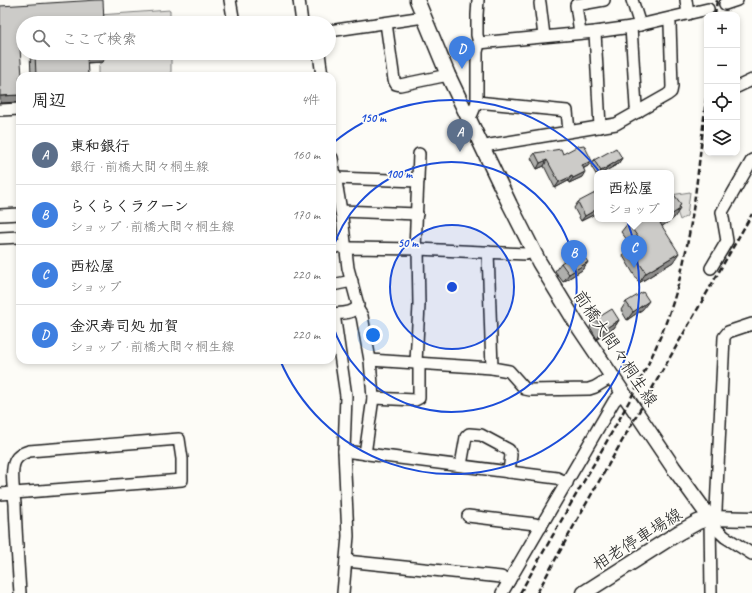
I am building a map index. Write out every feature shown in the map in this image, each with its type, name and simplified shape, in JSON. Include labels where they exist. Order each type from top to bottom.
[{"type":"main road","name":"前橋大間々桐生線","points":[[417,0],[448,76],[533,251],[574,319],[711,521]]},
{"type":"main road","points":[[711,521],[752,519]]},
{"type":"main road","name":"相老停車場線","points":[[584,593],[678,533],[711,521]]},
{"type":"street","points":[[230,0],[233,16]]},
{"type":"street","points":[[299,0],[301,16]]},
{"type":"street","points":[[468,116],[472,114],[477,102],[477,52],[479,43],[477,35],[478,0]]},
{"type":"street","points":[[580,33],[576,5],[604,0]]},
{"type":"street","points":[[632,0],[635,26],[636,108],[638,112]]},
{"type":"street","points":[[686,0],[688,14]]},
{"type":"street","points":[[725,4],[737,0]]},
{"type":"street","points":[[540,3],[544,36]]},
{"type":"street","points":[[479,43],[595,32],[635,26],[708,9]]},
{"type":"street","points":[[336,30],[424,17]]},
{"type":"street","points":[[482,148],[490,145],[616,124],[671,92],[671,48],[668,19]]},
{"type":"street","points":[[386,23],[394,80],[396,84],[400,85],[448,76]]},
{"type":"street","points":[[595,32],[600,127]]},
{"type":"street","points":[[321,60],[322,72]]},
{"type":"street","points":[[740,86],[752,80]]},
{"type":"street","points":[[477,102],[567,112],[569,131]]},
{"type":"street","points":[[0,110],[16,109]]},
{"type":"street","points":[[373,398],[415,400],[419,398],[417,214],[419,154]]},
{"type":"street","points":[[711,268],[728,241],[722,212],[752,160]]},
{"type":"street","points":[[365,454],[373,398],[370,360],[362,316],[357,308],[358,305],[345,243],[336,178],[418,181]]},
{"type":"street","points":[[341,211],[417,214]]},
{"type":"street","points":[[0,215],[16,214]]},
{"type":"street","points":[[0,238],[16,237]]},
{"type":"street","points":[[345,243],[351,248],[417,249],[526,254],[533,251]]},
{"type":"street","points":[[336,246],[345,243]]},
{"type":"street","points":[[488,252],[492,368]]},
{"type":"street","points":[[336,284],[352,281]]},
{"type":"street","points":[[336,314],[354,311],[357,308]]},
{"type":"street","points":[[711,593],[711,521],[716,510],[724,337],[728,332],[752,324]]},
{"type":"street","points":[[336,332],[345,385],[344,451],[348,536],[342,593]]},
{"type":"street","points":[[370,360],[492,368],[509,372],[525,389],[530,390],[589,390],[613,376]]},
{"type":"street","points":[[502,593],[614,401],[623,392]]},
{"type":"street","points":[[461,465],[466,437],[469,434],[481,435],[509,450],[511,455],[509,472]]},
{"type":"street","points":[[0,494],[14,493],[182,480],[182,459],[179,439],[29,451],[23,453],[14,462],[13,470],[14,493],[20,593]]},
{"type":"street","points":[[344,451],[557,478],[567,483]]},
{"type":"street","points":[[468,516],[534,524],[541,527]]},
{"type":"street","points":[[711,521],[725,537],[752,554]]},
{"type":"street","points":[[346,561],[501,577],[509,582]]},
{"type":"shaded area","points":[[170,10],[170,16],[99,15]]},
{"type":"shaded area","points":[[102,60],[171,60],[171,72],[98,72],[98,65],[102,62]]},
{"type":"shaded area","points":[[690,192],[687,216],[680,220],[674,203],[674,195]]},
{"type":"building","points":[[103,0],[104,16],[16,16],[16,60],[21,60],[22,72],[16,72],[16,95],[0,96],[0,6]]},
{"type":"building","points":[[35,60],[87,60],[88,72],[36,72]]},
{"type":"building","points":[[584,145],[592,161],[582,165],[585,172],[573,178],[572,176],[559,182],[547,160],[540,163],[535,153],[561,149],[563,154],[578,146]]},
{"type":"building","points":[[616,148],[622,158],[603,170],[600,170],[594,160]]},
{"type":"building","points":[[594,194],[594,211],[585,216],[578,202]]},
{"type":"building","points":[[674,195],[681,204],[679,207],[680,209],[674,213]]},
{"type":"building","points":[[662,222],[660,223],[679,253],[646,273],[629,247],[640,240],[628,223]]},
{"type":"building","points":[[580,251],[588,262],[569,274],[561,263]]},
{"type":"building","points":[[643,292],[649,301],[633,312],[626,302]]},
{"type":"building","points":[[612,309],[619,320],[603,330],[596,319]]},
{"type":"railway","points":[[715,12],[717,0]]},
{"type":"railway","points":[[520,593],[639,382],[667,320],[681,274],[691,222],[704,117]]},
{"type":"railway","points":[[537,593],[582,511],[752,214]]},
{"type":"place","name":"金沢寿司処 加賀","points":[[462,69]]},
{"type":"place","name":"東和銀行","points":[[460,152]]},
{"type":"place","name":"西松屋","points":[[634,268]]},
{"type":"place","name":"らくらくラクーン","points":[[574,273]]}]
